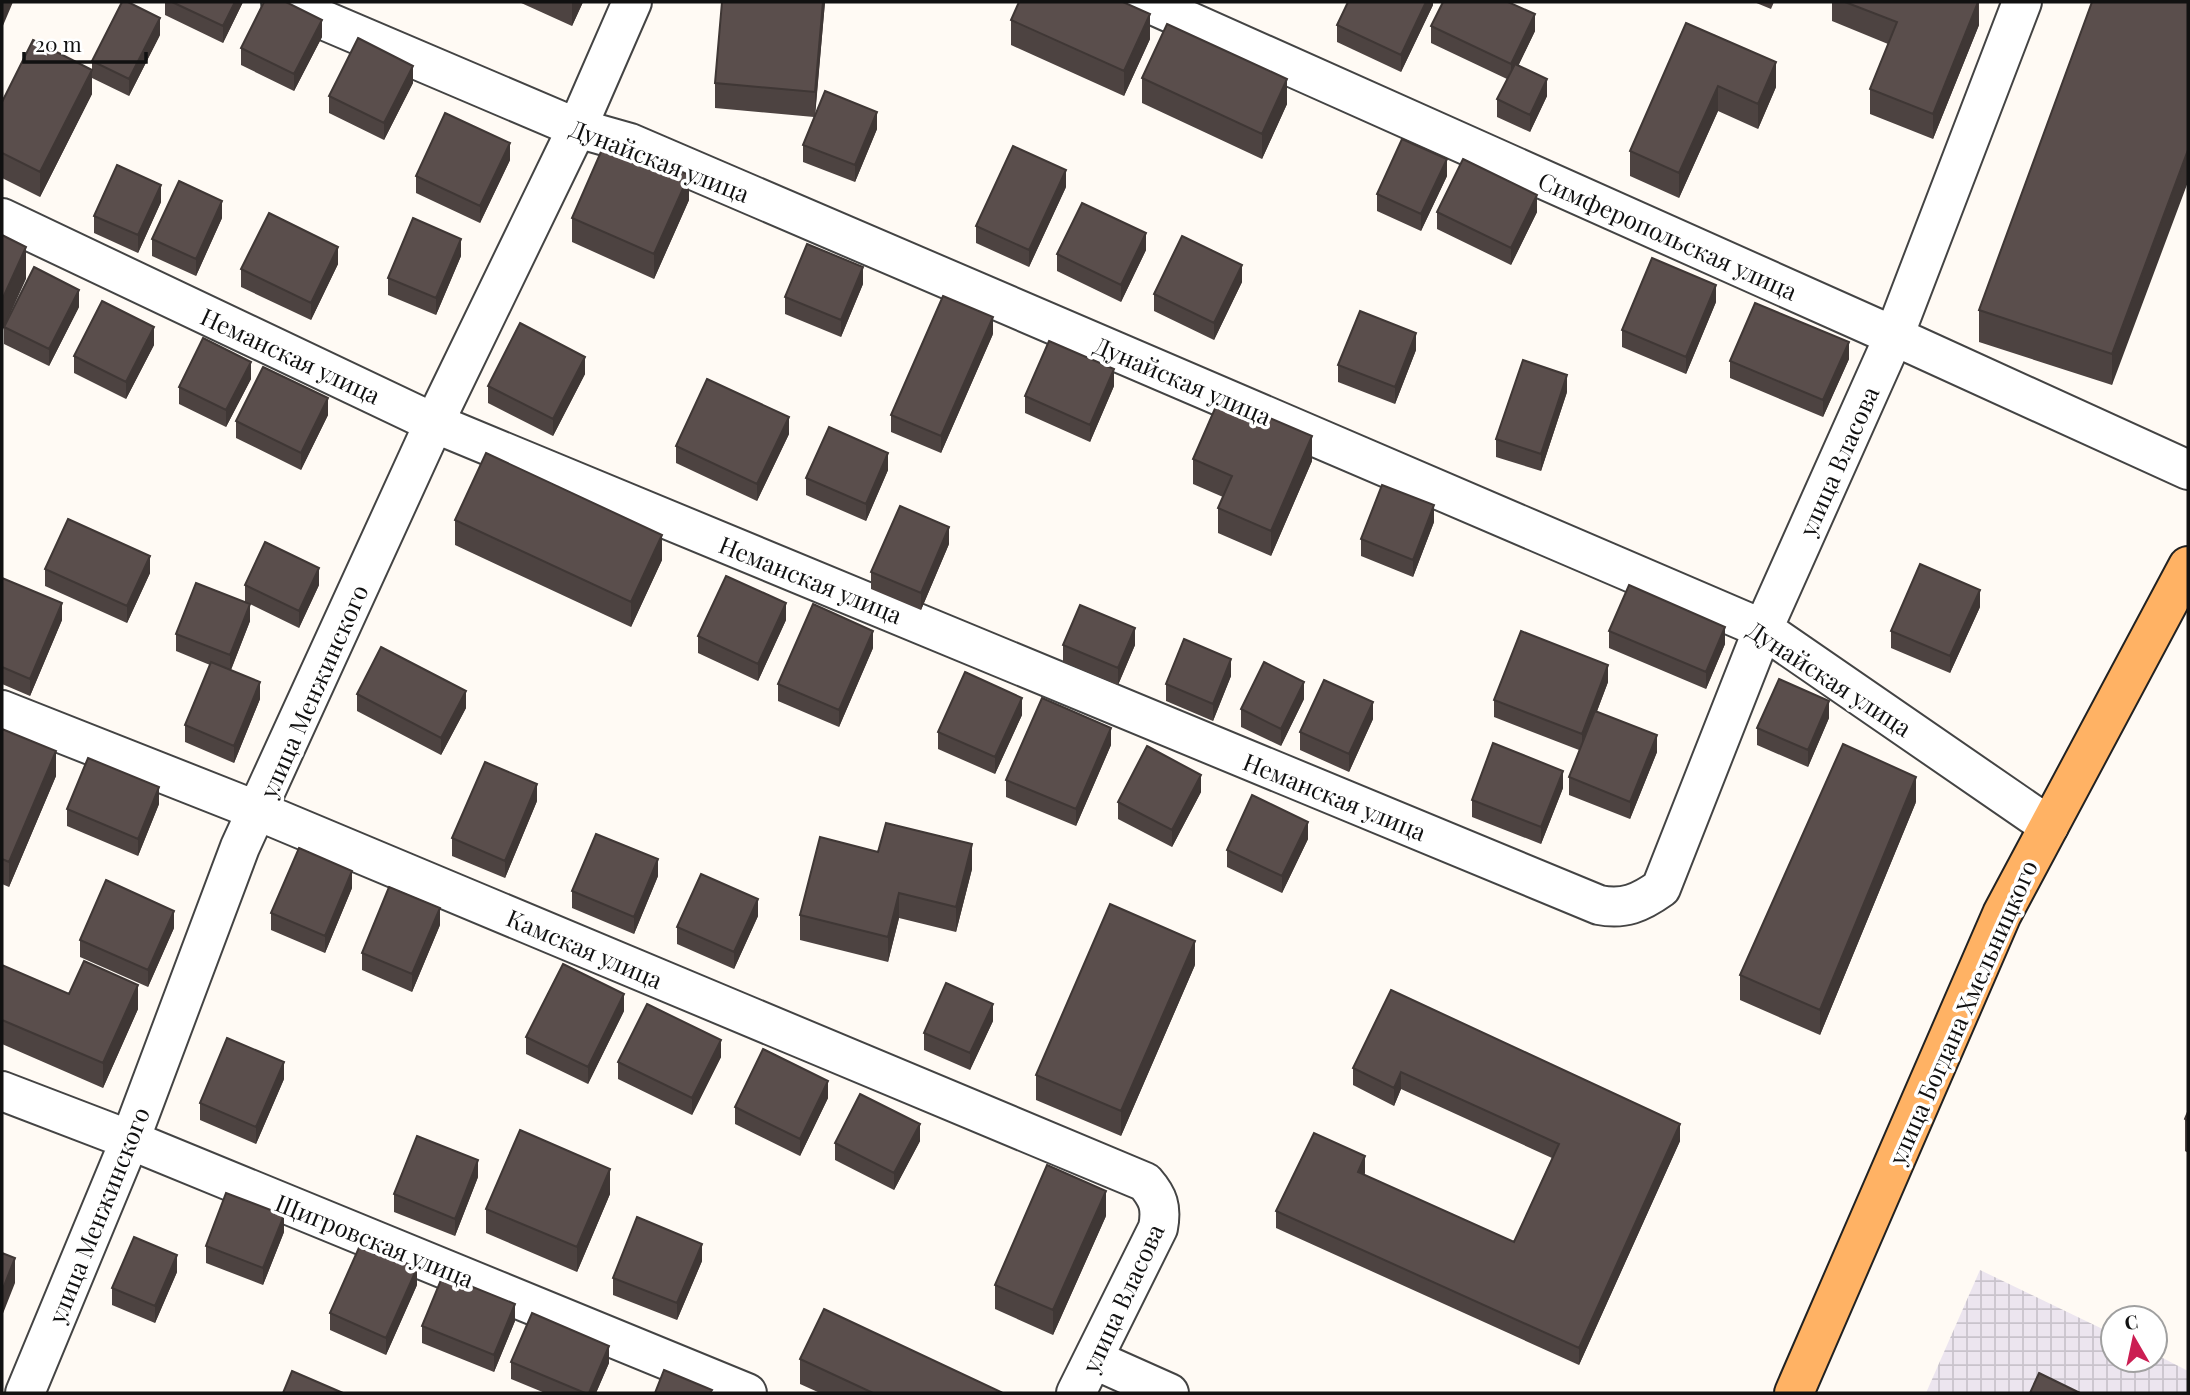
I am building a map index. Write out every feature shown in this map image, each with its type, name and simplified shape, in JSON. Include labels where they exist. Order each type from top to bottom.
[{"type":"main road","name":"улица Богдана Хмельницкого","points":[[1794,1393],[2001,914],[2188,566]]},
{"type":"street","name":"Дунайская улица","points":[[281,2],[577,128],[630,143],[1763,629],[2049,826]]},
{"type":"street","name":"улица Менжинского","points":[[25,1393],[130,1140],[240,847],[434,423],[577,128],[632,2]]},
{"type":"street","name":"Симферопольская улица","points":[[1146,2],[2188,470]]},
{"type":"street","name":"улица Власова","points":[[1632,904],[1661,888],[1763,629],[1894,336],[2013,5]]},
{"type":"street","name":"Неманская улица","points":[[2,218],[434,423],[1599,905],[1615,908],[1632,904]]},
{"type":"street","name":"Камская улица","points":[[2,710],[258,811],[1145,1182],[1159,1201]]},
{"type":"street","name":"Щигровская улица","points":[[2,1091],[130,1140],[747,1393]]},
{"type":"street","name":"улица Власова","points":[[1076,1393],[1095,1360],[1158,1228],[1161,1214],[1159,1201]]},
{"type":"street","points":[[1095,1360],[1169,1393]]},
{"type":"shaded area","points":[[1980,1270],[2099,1327],[2099,1374],[2169,1374],[2169,1361],[2188,1371],[2188,1393],[1926,1393]]},
{"type":"building","points":[[122,2],[128,2],[160,18],[129,79],[92,61]]},
{"type":"building","points":[[172,2],[235,2],[223,26]]},
{"type":"building","points":[[264,2],[286,2],[322,20],[294,74],[241,48]]},
{"type":"building","points":[[722,2],[823,2],[815,92],[715,83]]},
{"type":"building","points":[[1019,2],[1123,2],[1150,14],[1124,71],[1011,20]]},
{"type":"building","points":[[1348,2],[1426,2],[1401,55],[1337,25]]},
{"type":"building","points":[[1443,2],[1508,2],[1535,14],[1511,64],[1431,26]]},
{"type":"building","points":[[1845,2],[1978,2],[1933,114],[1870,89],[1897,22]]},
{"type":"building","points":[[2092,2],[2188,2],[2188,150],[2112,354],[1979,310]]},
{"type":"building","points":[[1686,23],[1776,62],[1758,104],[1718,86],[1679,173],[1630,151]]},
{"type":"building","points":[[1167,24],[1287,79],[1262,134],[1142,78]]},
{"type":"building","points":[[358,38],[413,66],[384,123],[329,96]]},
{"type":"building","points":[[33,40],[92,70],[40,172],[2,153],[2,102]]},
{"type":"building","points":[[1515,64],[1547,79],[1530,115],[1497,99]]},
{"type":"building","points":[[825,91],[877,112],[855,165],[803,145]]},
{"type":"building","points":[[445,113],[510,143],[480,206],[416,176]]},
{"type":"building","points":[[607,138],[689,175],[654,254],[572,218]]},
{"type":"building","points":[[1402,139],[1447,159],[1421,214],[1377,194]]},
{"type":"building","points":[[1013,146],[1066,170],[1029,250],[976,226]]},
{"type":"building","points":[[1463,159],[1537,195],[1511,248],[1437,212]]},
{"type":"building","points":[[117,165],[161,185],[138,235],[94,216]]},
{"type":"building","points":[[179,181],[222,201],[196,259],[152,239]]},
{"type":"building","points":[[1082,203],[1146,233],[1121,285],[1057,254]]},
{"type":"building","points":[[269,213],[338,247],[311,303],[241,269]]},
{"type":"building","points":[[413,218],[461,239],[436,298],[388,278]]},
{"type":"building","points":[[2,235],[26,247],[2,300]]},
{"type":"building","points":[[1182,236],[1242,265],[1214,323],[1154,294]]},
{"type":"building","points":[[807,244],[863,267],[841,320],[785,297]]},
{"type":"building","points":[[1652,258],[1716,285],[1686,357],[1622,330]]},
{"type":"building","points":[[34,267],[79,290],[49,349],[4,327]]},
{"type":"building","points":[[943,296],[993,317],[941,436],[891,415]]},
{"type":"building","points":[[102,301],[154,327],[126,382],[74,356]]},
{"type":"building","points":[[1755,303],[1849,342],[1823,400],[1730,361]]},
{"type":"building","points":[[1360,311],[1416,333],[1395,387],[1338,365]]},
{"type":"building","points":[[520,323],[585,357],[553,419],[488,386]]},
{"type":"building","points":[[203,338],[251,362],[226,410],[179,387]]},
{"type":"building","points":[[1049,341],[1114,369],[1090,425],[1025,396]]},
{"type":"building","points":[[1523,360],[1567,375],[1541,454],[1496,439]]},
{"type":"building","points":[[263,367],[328,398],[301,453],[236,421]]},
{"type":"building","points":[[707,379],[789,417],[757,484],[676,446]]},
{"type":"building","points":[[1220,397],[1312,436],[1271,531],[1218,508],[1232,476],[1193,459]]},
{"type":"building","points":[[829,427],[888,453],[866,504],[806,478]]},
{"type":"building","points":[[486,453],[662,535],[631,602],[455,520]]},
{"type":"building","points":[[1382,485],[1434,505],[1413,560],[1361,539]]},
{"type":"building","points":[[900,506],[949,527],[921,593],[871,572]]},
{"type":"building","points":[[68,519],[150,556],[127,606],[45,569]]},
{"type":"building","points":[[265,542],[319,568],[299,611],[245,585]]},
{"type":"building","points":[[1920,564],[1980,590],[1950,656],[1891,631]]},
{"type":"building","points":[[726,576],[786,603],[758,664],[698,636]]},
{"type":"building","points":[[2,578],[62,603],[30,679],[2,667]]},
{"type":"building","points":[[196,583],[250,604],[230,655],[176,634]]},
{"type":"building","points":[[1629,585],[1725,627],[1706,672],[1609,631]]},
{"type":"building","points":[[813,604],[873,631],[839,710],[778,684]]},
{"type":"building","points":[[1080,605],[1135,628],[1118,668],[1063,645]]},
{"type":"building","points":[[1521,631],[1608,665],[1582,734],[1494,700]]},
{"type":"building","points":[[1184,639],[1231,659],[1213,704],[1166,684]]},
{"type":"building","points":[[381,647],[466,691],[441,738],[357,694]]},
{"type":"building","points":[[211,662],[260,682],[234,746],[185,725]]},
{"type":"building","points":[[1264,662],[1304,682],[1281,729],[1241,709]]},
{"type":"building","points":[[965,672],[1022,698],[995,757],[938,732]]},
{"type":"building","points":[[1779,679],[1829,701],[1808,750],[1757,728]]},
{"type":"building","points":[[1324,680],[1373,702],[1349,754],[1300,732]]},
{"type":"building","points":[[1042,698],[1111,728],[1076,809],[1006,780]]},
{"type":"building","points":[[1595,711],[1657,735],[1630,802],[1569,777]]},
{"type":"building","points":[[2,729],[56,751],[9,862],[2,859]]},
{"type":"building","points":[[1493,743],[1563,771],[1541,827],[1472,800]]},
{"type":"building","points":[[1843,744],[1916,777],[1820,1010],[1740,975]]},
{"type":"building","points":[[1147,746],[1201,775],[1172,830],[1118,802]]},
{"type":"building","points":[[88,758],[159,787],[138,839],[67,809]]},
{"type":"building","points":[[485,762],[537,784],[505,861],[452,838]]},
{"type":"building","points":[[1252,795],[1308,822],[1282,876],[1227,850]]},
{"type":"building","points":[[886,823],[972,844],[956,907],[899,893],[888,937],[800,915],[820,837],[878,852]]},
{"type":"building","points":[[596,834],[658,859],[634,917],[572,891]]},
{"type":"building","points":[[299,848],[352,871],[325,936],[271,913]]},
{"type":"building","points":[[701,874],[758,899],[734,952],[677,927]]},
{"type":"building","points":[[106,880],[174,911],[148,970],[80,940]]},
{"type":"building","points":[[389,887],[440,908],[412,974],[362,953]]},
{"type":"building","points":[[1110,904],[1195,941],[1121,1111],[1036,1075]]},
{"type":"building","points":[[84,961],[138,985],[103,1063],[2,1020],[2,965],[69,994]]},
{"type":"building","points":[[563,964],[624,994],[588,1067],[526,1037]]},
{"type":"building","points":[[946,983],[993,1004],[970,1053],[924,1033]]},
{"type":"building","points":[[1391,990],[1680,1124],[1579,1348],[1276,1211],[1314,1133],[1365,1156],[1358,1172],[1514,1242],[1559,1144],[1401,1072],[1394,1088],[1353,1068]]},
{"type":"building","points":[[647,1004],[721,1040],[692,1098],[618,1062]]},
{"type":"building","points":[[227,1038],[284,1062],[256,1127],[200,1103]]},
{"type":"building","points":[[763,1049],[828,1081],[800,1139],[735,1107]]},
{"type":"building","points":[[860,1094],[920,1124],[894,1173],[835,1143]]},
{"type":"building","points":[[520,1130],[610,1169],[577,1247],[486,1209]]},
{"type":"building","points":[[417,1136],[478,1160],[455,1219],[394,1194]]},
{"type":"building","points":[[1047,1165],[1106,1191],[1053,1310],[995,1285]]},
{"type":"building","points":[[226,1193],[284,1215],[263,1268],[206,1246]]},
{"type":"building","points":[[637,1217],[702,1244],[677,1303],[613,1278]]},
{"type":"building","points":[[134,1237],[177,1255],[155,1306],[112,1288]]},
{"type":"building","points":[[361,1243],[417,1268],[386,1338],[330,1313]]},
{"type":"building","points":[[2,1253],[15,1258],[2,1291]]},
{"type":"building","points":[[443,1275],[515,1304],[494,1355],[422,1326]]},
{"type":"building","points":[[824,1309],[1001,1392],[873,1393],[800,1359]]},
{"type":"building","points":[[532,1313],[609,1346],[589,1393],[511,1362]]},
{"type":"building","points":[[664,1370],[712,1390],[710,1393],[655,1393]]},
{"type":"building","points":[[292,1371],[343,1393],[283,1393]]},
{"type":"building","points":[[2039,1373],[2080,1393],[2030,1393]]}]
